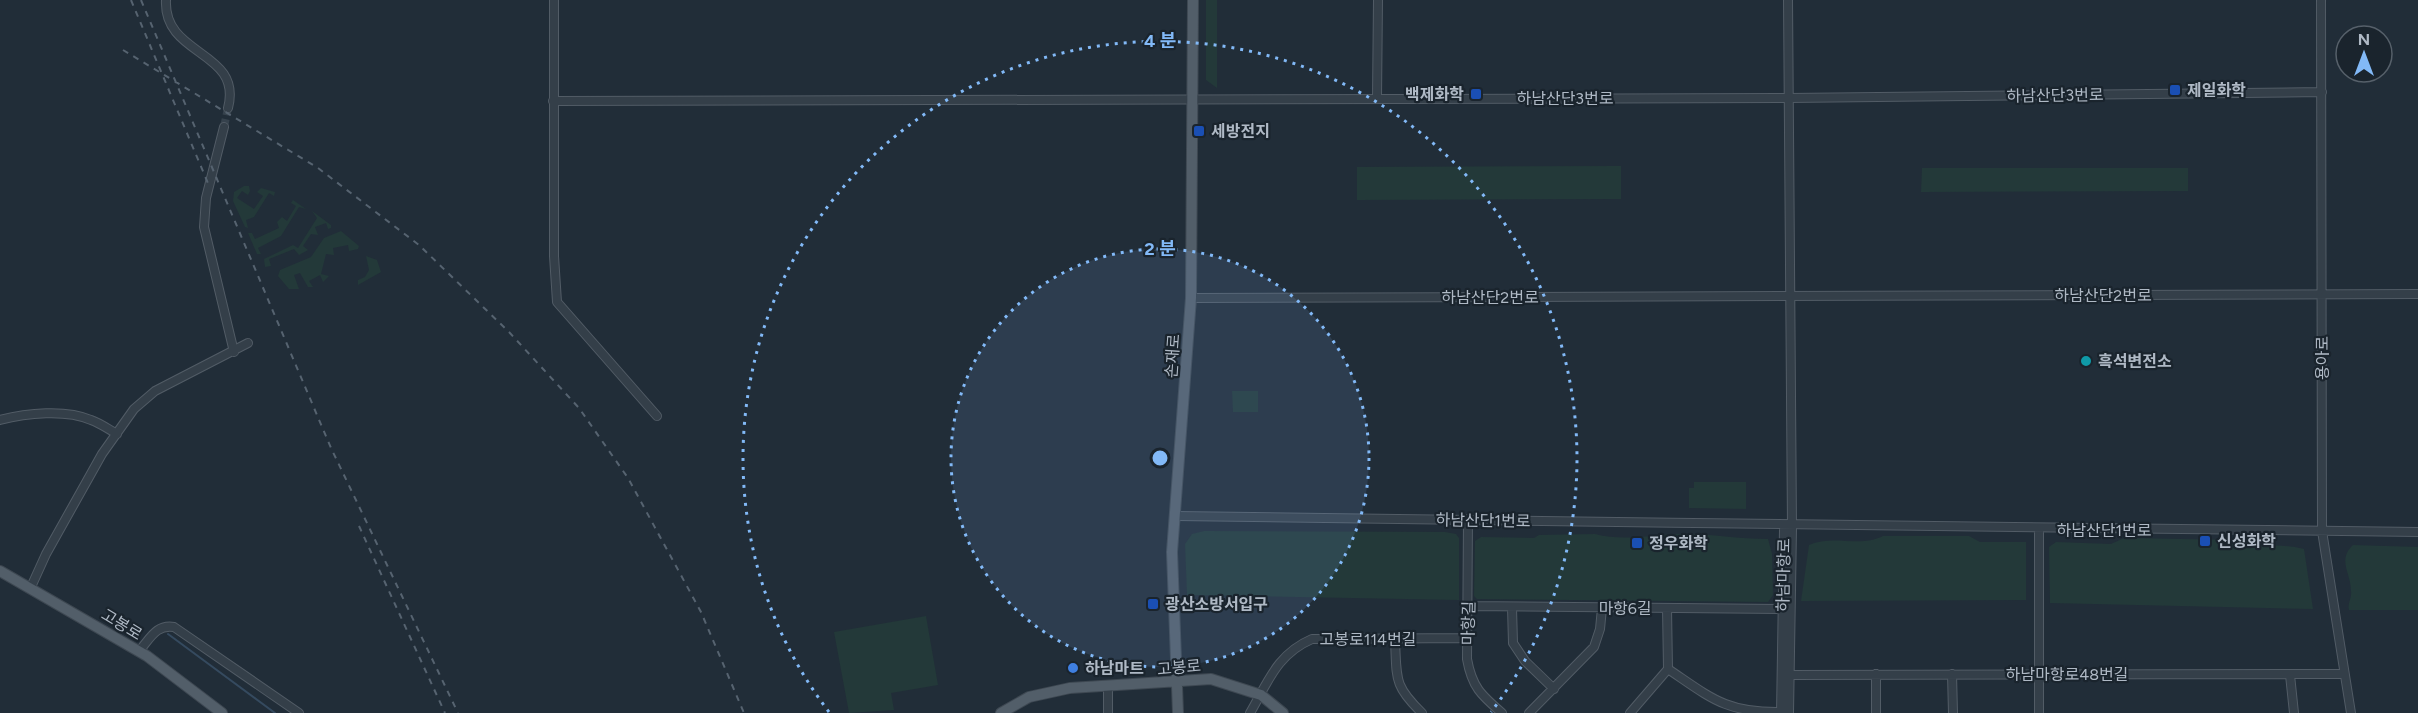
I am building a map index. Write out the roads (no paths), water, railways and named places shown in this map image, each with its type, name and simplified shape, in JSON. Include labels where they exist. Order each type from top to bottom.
[{"type":"main road","name":"손재로","points":[[1178,713],[1172,552],[1191,298],[1193,0]]},
{"type":"main road","name":"고봉로","points":[[0,571],[32,587],[139,651],[222,713]]},
{"type":"main road","name":"고봉로","points":[[1001,713],[1041,694],[1108,685],[1211,679],[1261,695],[1283,713]]},
{"type":"street","points":[[166,0],[167,15],[176,34],[224,72],[231,95],[228,108]]},
{"type":"street","points":[[554,0],[553,101],[557,302],[657,416]]},
{"type":"street","points":[[1377,98],[1378,0]]},
{"type":"street","points":[[1788,0],[1790,523]]},
{"type":"street","name":"용아로","points":[[2321,0],[2322,531],[2351,713]]},
{"type":"street","name":"하남산단3번로","points":[[553,101],[1789,98],[2322,92]]},
{"type":"street","points":[[224,127],[206,198],[204,227],[234,352]]},
{"type":"street","name":"하남산단2번로","points":[[1191,298],[2418,294]]},
{"type":"street","points":[[32,587],[46,554],[102,454],[134,409],[155,391],[248,344]]},
{"type":"street","points":[[0,420],[52,414],[77,416],[92,420],[117,434]]},
{"type":"street","name":"하남산단1번로","points":[[1176,516],[1790,523],[2039,530],[2418,532]]},
{"type":"street","name":"마항길","points":[[1468,519],[1467,638],[1470,676],[1480,694],[1502,713]]},
{"type":"street","name":"하남마항로","points":[[1790,523],[1792,528],[1789,675],[1783,713],[1784,529],[1790,523]]},
{"type":"street","points":[[2039,530],[2039,713]]},
{"type":"street","name":"마항6길","points":[[1468,606],[1782,609]]},
{"type":"street","points":[[1512,608],[1513,643],[1525,661],[1554,689]]},
{"type":"street","points":[[1529,713],[1594,647],[1600,629],[1602,608]]},
{"type":"street","points":[[1630,713],[1668,669],[1667,608]]},
{"type":"street","points":[[139,651],[162,626],[174,627],[299,713]]},
{"type":"street","name":"고봉로114번길","points":[[1250,713],[1282,658],[1298,645],[1312,639],[1467,638]]},
{"type":"street","points":[[1395,640],[1397,681],[1403,695],[1422,713]]},
{"type":"street","points":[[1668,669],[1718,703],[1754,712],[1783,713]]},
{"type":"street","points":[[1876,674],[1876,713]]},
{"type":"street","points":[[1952,674],[1953,713]]},
{"type":"street","name":"하남마항로48번길","points":[[1789,675],[2344,674]]},
{"type":"street","points":[[2290,675],[2294,713]]},
{"type":"street","points":[[1108,685],[1108,713]]},
{"type":"waterway","points":[[168,634],[275,713]]},
{"type":"tunnel","points":[[224,127],[228,108]]},
{"type":"railway","points":[[131,0],[210,188]]},
{"type":"railway","points":[[141,0],[331,448],[458,713]]},
{"type":"railway","points":[[123,50],[318,168],[419,245],[509,332],[579,408],[628,478],[701,612],[744,713]]},
{"type":"railway","points":[[359,526],[445,713]]},
{"type":"place","name":"제일화학","points":[[2175,90]]},
{"type":"place","name":"백제화학","points":[[1476,94]]},
{"type":"place","name":"세방전지","points":[[1199,131]]},
{"type":"place","name":"흑석변전소","points":[[2086,361]]},
{"type":"place","name":"신성화학","points":[[2205,541]]},
{"type":"place","name":"정우화학","points":[[1637,543]]},
{"type":"place","name":"광산소방서입구","points":[[1153,604]]},
{"type":"place","name":"하남마트","points":[[1073,668]]}]
